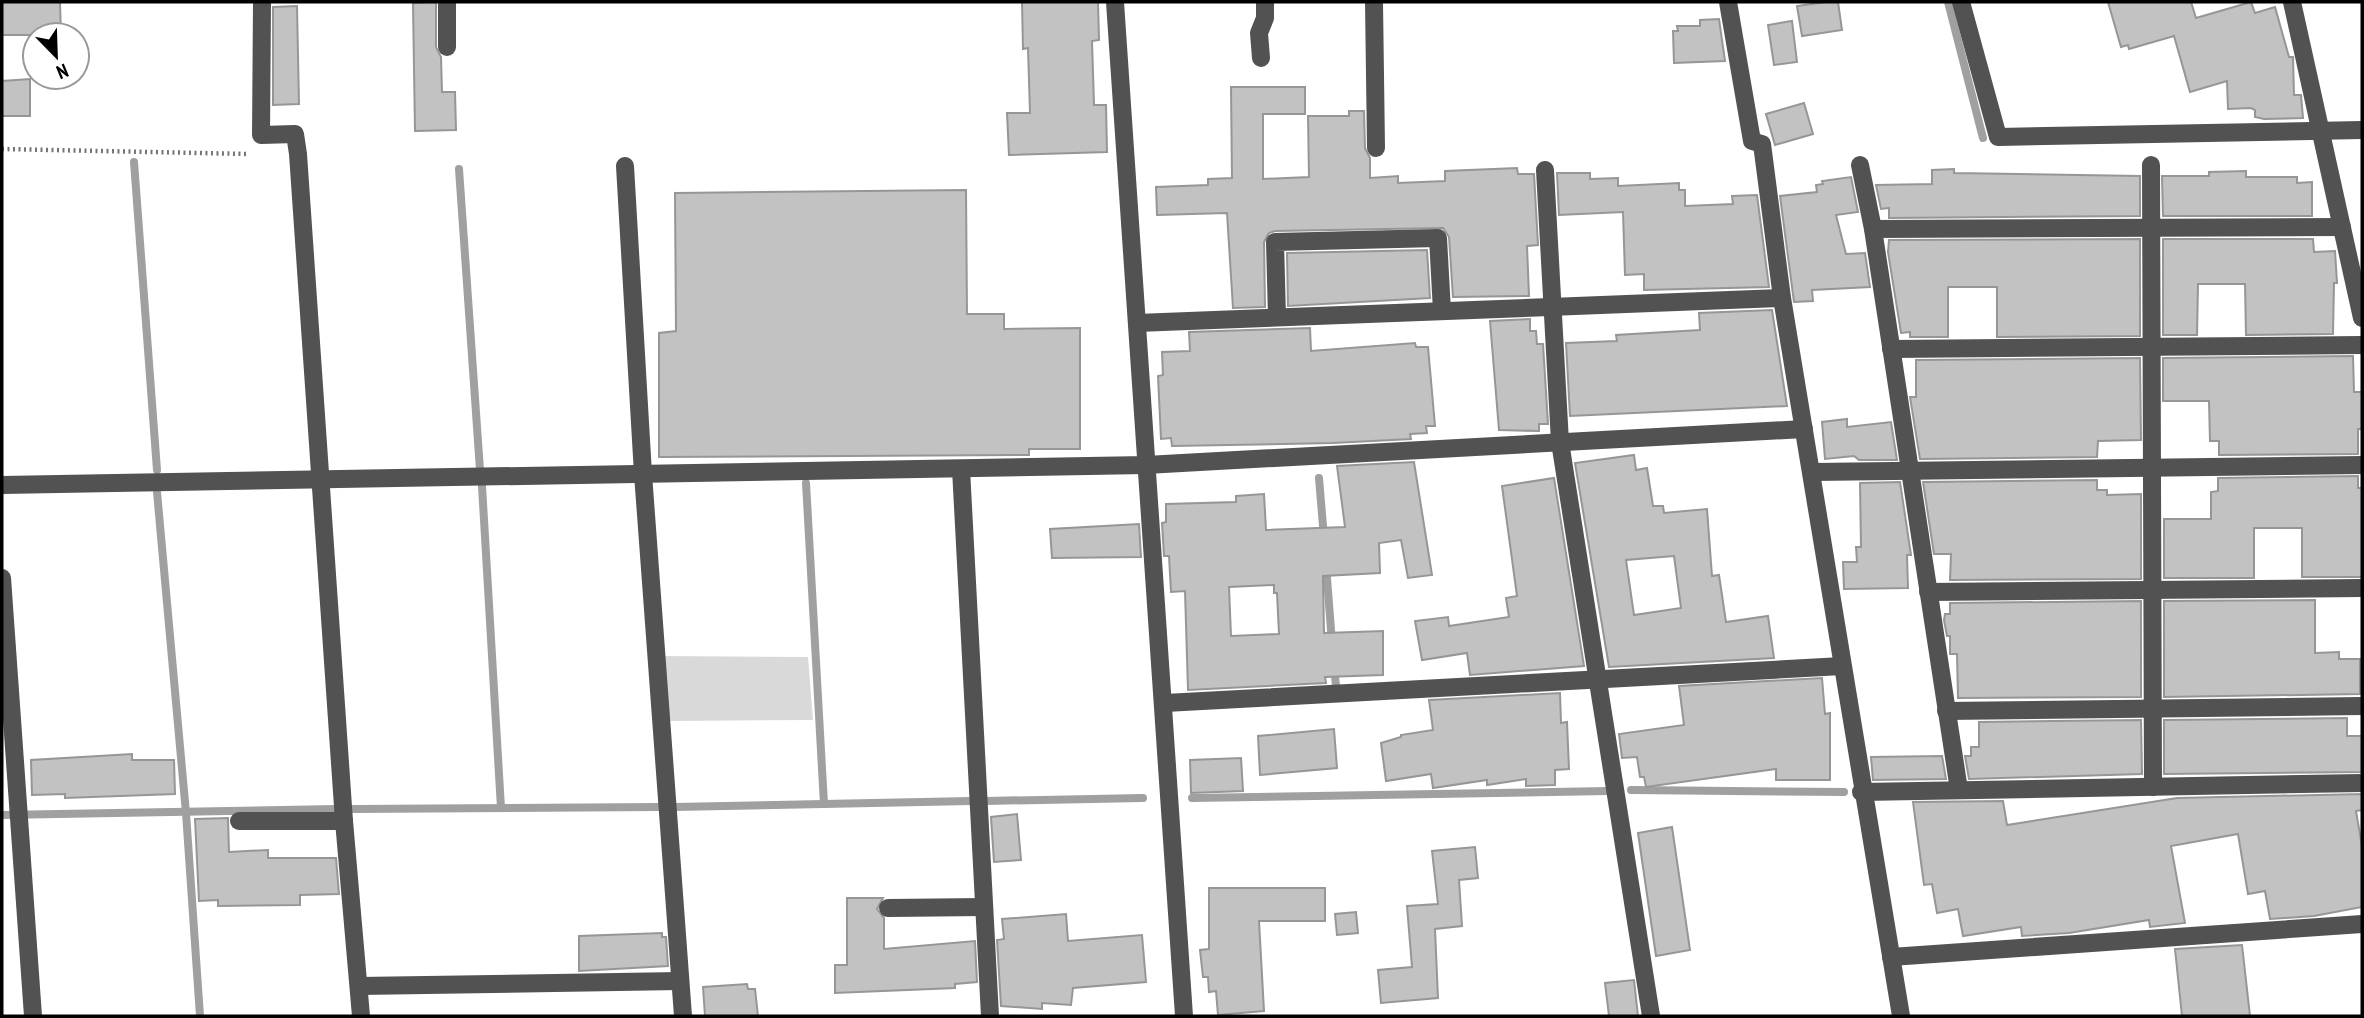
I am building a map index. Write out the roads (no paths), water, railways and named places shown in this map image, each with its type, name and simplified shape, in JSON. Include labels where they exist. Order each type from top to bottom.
[{"type":"street","points":[[262,2],[261,135],[295,134],[297,145],[360,1016]]},
{"type":"street","points":[[447,2],[447,47]]},
{"type":"street","points":[[1115,2],[1165,703],[1184,1016]]},
{"type":"street","points":[[1261,58],[1259,33],[1265,18],[1265,2]]},
{"type":"street","points":[[1374,2],[1376,148]]},
{"type":"street","points":[[1728,2],[1752,141],[1762,144],[1782,298],[1813,472],[1861,792],[1901,1016]]},
{"type":"street","points":[[1961,2],[1997,137],[2324,145],[2362,130]]},
{"type":"street","points":[[2292,2],[2362,317]]},
{"type":"street","points":[[1860,165],[1873,229],[1959,790]]},
{"type":"street","points":[[2151,165],[2153,787]]},
{"type":"street","points":[[625,166],[643,474],[683,1016]]},
{"type":"street","points":[[1545,170],[1560,442],[1651,1016]]},
{"type":"street","points":[[1873,229],[2342,227]]},
{"type":"street","points":[[1277,317],[1275,242],[1438,237],[1442,311]]},
{"type":"street","points":[[1137,323],[1782,298]]},
{"type":"street","points":[[1891,349],[2362,345]]},
{"type":"street","points":[[2,485],[1146,466],[1804,429]]},
{"type":"street","points":[[1813,472],[2362,465]]},
{"type":"street","points":[[961,469],[990,1016]]},
{"type":"street","points":[[2,578],[33,1016]]},
{"type":"street","points":[[1928,592],[2362,588]]},
{"type":"street","points":[[1165,703],[1842,666]]},
{"type":"street","points":[[1946,711],[2362,706]]},
{"type":"street","points":[[1861,792],[2362,783]]},
{"type":"street","points":[[239,821],[344,821]]},
{"type":"street","points":[[888,908],[984,907]]},
{"type":"street","points":[[1891,957],[2362,924]]},
{"type":"street","points":[[359,986],[680,981]]},
{"type":"waterway","points":[[1948,2],[1983,138]]},
{"type":"waterway","points":[[134,162],[157,470]]},
{"type":"waterway","points":[[459,169],[480,470]]},
{"type":"waterway","points":[[1319,478],[1324,538]]},
{"type":"waterway","points":[[806,483],[824,804]]},
{"type":"waterway","points":[[482,486],[501,808]]},
{"type":"waterway","points":[[157,492],[186,813],[200,1016]]},
{"type":"waterway","points":[[1326,565],[1332,643]]},
{"type":"waterway","points":[[1334,666],[1336,686]]},
{"type":"waterway","points":[[1631,790],[1844,792]]},
{"type":"waterway","points":[[1192,798],[1608,791]]},
{"type":"waterway","points":[[985,801],[1143,798]]},
{"type":"waterway","points":[[674,807],[971,801]]},
{"type":"waterway","points":[[353,809],[659,807]]},
{"type":"waterway","points":[[2,815],[336,809]]}]
